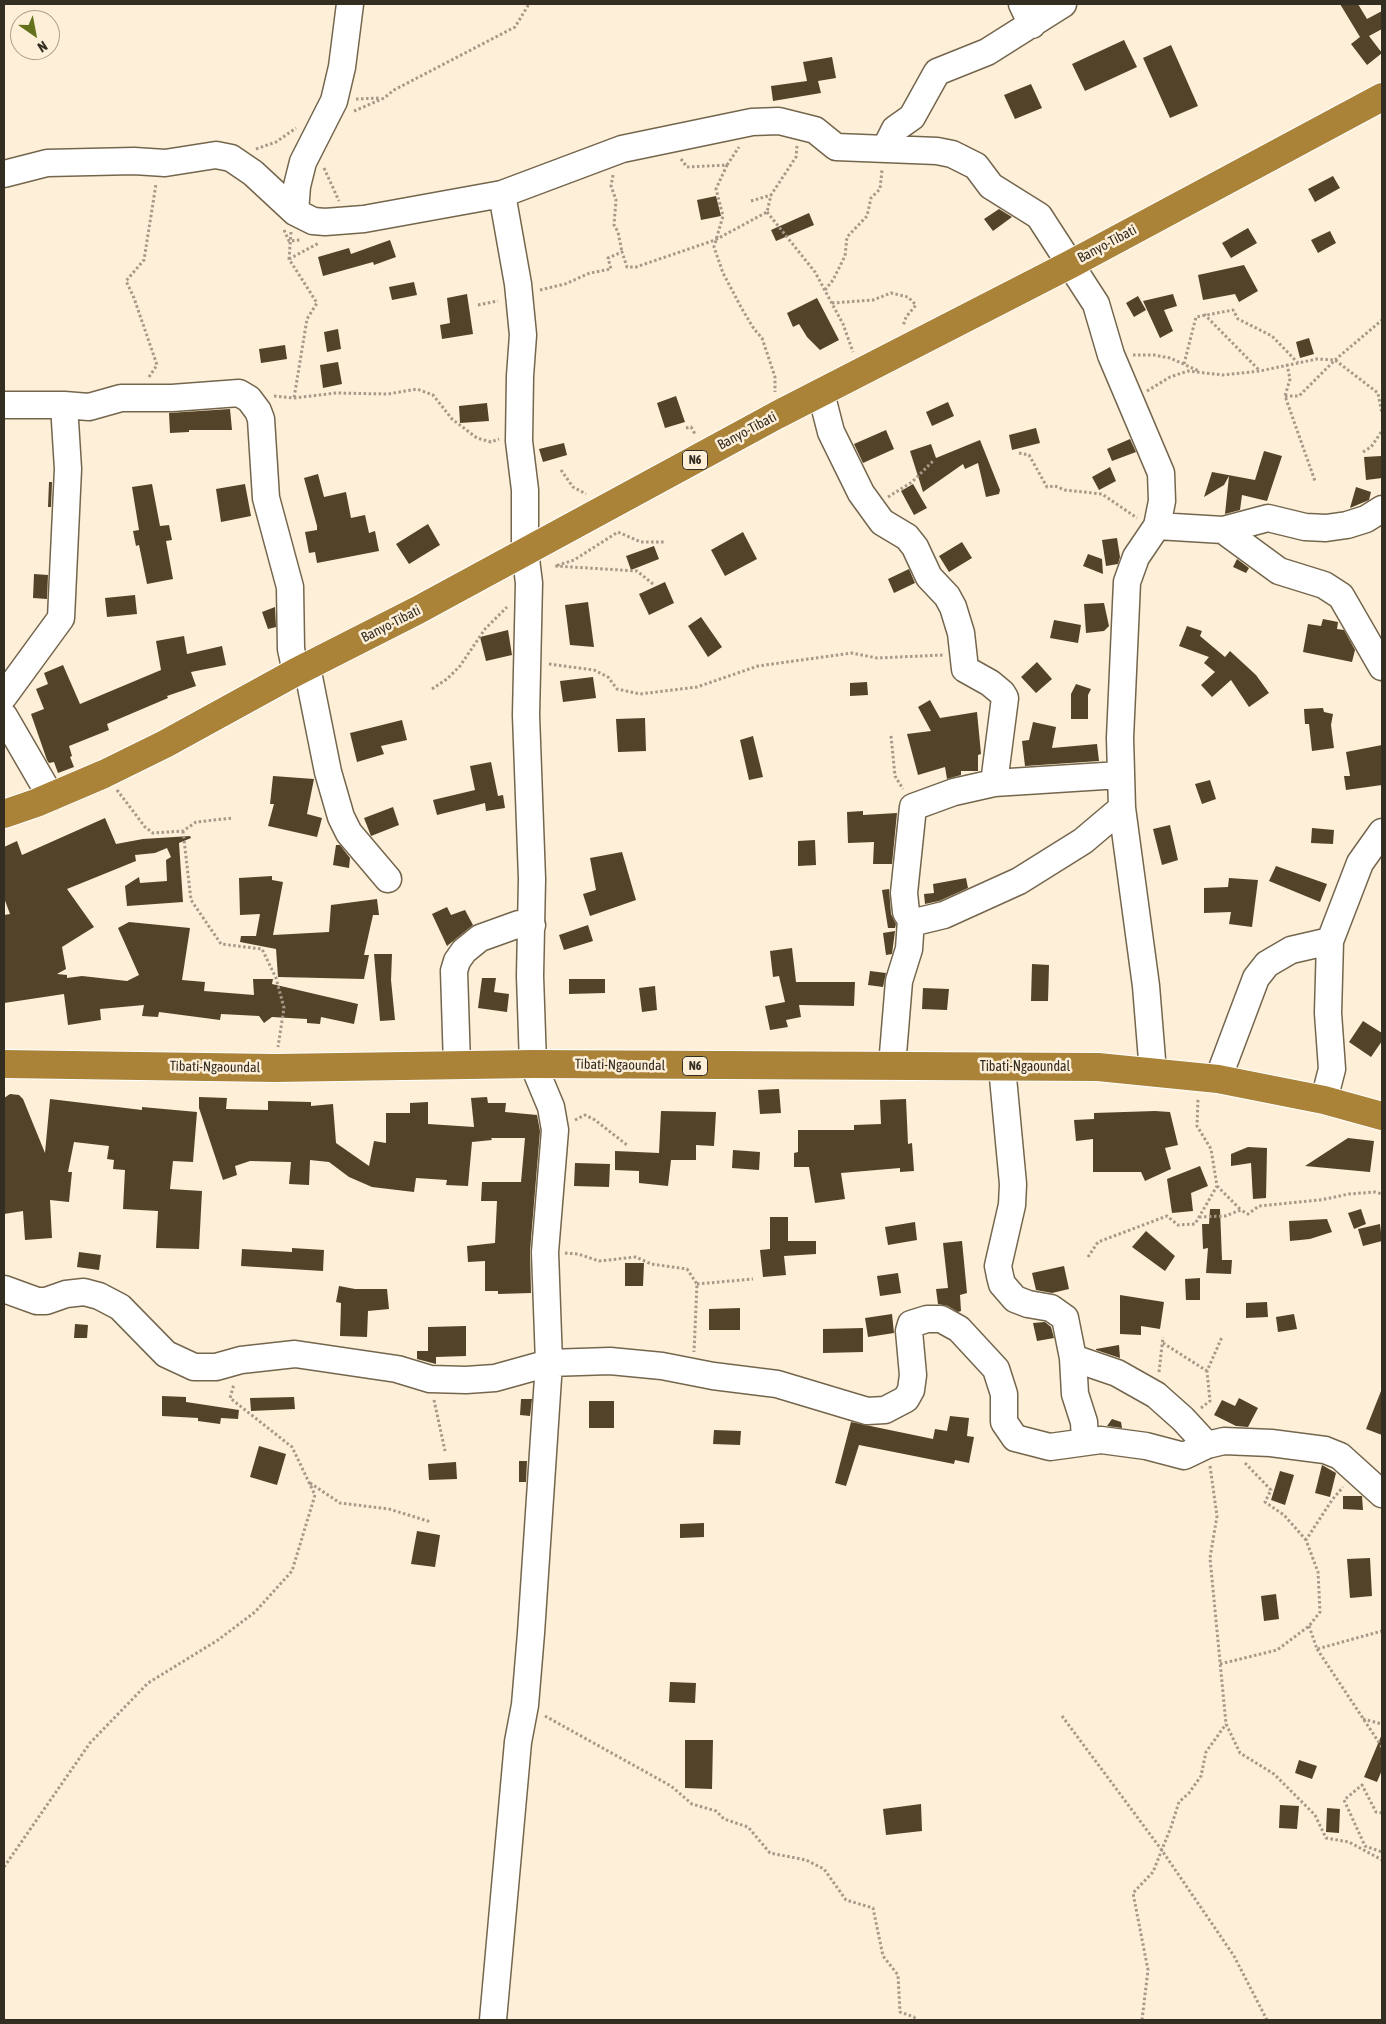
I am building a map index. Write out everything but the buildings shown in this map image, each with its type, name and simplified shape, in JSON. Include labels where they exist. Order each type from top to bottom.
[{"type":"highway","name":"Banyo-Tibati","points":[[4,814],[51,797],[104,774],[165,744],[301,670],[418,610],[777,415],[1071,264],[1382,97]]},
{"type":"highway","name":"Tibati-Ngaoundal","points":[[4,1064],[275,1068],[533,1064],[1098,1067],[1208,1078],[1324,1100],[1382,1116]]},
{"type":"street","points":[[295,212],[297,186],[310,132],[334,100],[342,67],[350,4]]},
{"type":"street","points":[[885,150],[894,129],[912,117],[937,72],[987,52],[1028,14],[1063,4]]},
{"type":"street","points":[[4,174],[47,163],[75,161],[165,163],[209,156],[232,158],[253,173],[295,212],[313,221],[349,221],[502,194],[622,149],[752,122],[779,121],[815,130],[836,147],[937,151],[952,154],[976,166],[991,186],[1038,216],[1096,304],[1111,355],[1161,473],[1162,501],[1157,526],[1136,557],[1127,582],[1122,652],[1120,775],[1122,808],[1146,986],[1154,1072]]},
{"type":"street","points":[[493,2020],[518,1742],[525,1705],[549,1363],[545,1252],[554,1130],[551,1107],[533,1064],[530,976],[532,879],[528,819],[526,662],[529,583],[525,551],[525,490],[519,441],[523,335],[519,296],[502,194]]},
{"type":"street","points":[[4,405],[89,407],[115,398],[143,399],[239,393],[249,400],[258,411],[261,420],[266,498],[290,587],[290,649],[301,670],[341,816],[349,833],[388,878]]},
{"type":"street","points":[[821,394],[831,432],[845,463],[871,508],[882,522],[907,537],[915,547],[929,577],[947,596],[953,607],[964,652],[964,668],[990,683],[1005,698],[994,783]]},
{"type":"street","points":[[4,696],[61,618],[68,469],[64,405]]},
{"type":"street","points":[[1157,526],[1223,530],[1268,518],[1317,528],[1347,525],[1366,518],[1382,509]]},
{"type":"street","points":[[1223,530],[1279,571],[1324,585],[1340,596],[1382,667]]},
{"type":"street","points":[[4,716],[51,797]]},
{"type":"street","points":[[892,1066],[899,981],[909,949],[911,920],[906,912],[904,893],[913,807],[954,792],[994,783],[1120,775]]},
{"type":"street","points":[[911,920],[916,922],[944,916],[1019,881],[1083,841],[1122,808]]},
{"type":"street","points":[[1324,1100],[1332,1069],[1328,1013],[1330,941],[1360,863],[1382,832]]},
{"type":"street","points":[[457,1065],[454,972],[457,961],[464,951],[480,938],[519,924],[532,925]]},
{"type":"street","points":[[1208,1078],[1256,978],[1266,964],[1291,950],[1330,941]]},
{"type":"street","points":[[1002,1067],[1013,1184],[1012,1205],[998,1266],[1000,1276],[1002,1284],[1015,1298],[1028,1304],[1051,1308],[1065,1318],[1073,1358],[1075,1394],[1084,1422],[1085,1441]]},
{"type":"street","points":[[4,1289],[37,1301],[46,1301],[66,1294],[84,1292],[99,1296],[120,1306],[166,1354],[179,1362],[194,1367],[216,1367],[241,1360],[294,1354],[312,1355],[397,1369],[430,1379],[466,1380],[495,1378],[549,1363],[610,1361],[662,1366],[713,1376],[778,1384],[868,1411],[885,1410],[897,1406],[906,1399],[911,1390],[913,1375],[909,1331],[911,1324],[941,1319],[959,1329],[996,1369],[1004,1394],[1004,1422],[1015,1438],[1028,1443],[1050,1447],[1101,1440],[1146,1446],[1184,1456],[1215,1443],[1271,1443],[1325,1450],[1340,1456],[1382,1494]]},
{"type":"street","points":[[1073,1358],[1117,1373],[1156,1395],[1183,1419],[1215,1443]]},
{"type":"path","points":[[232,158],[310,132],[384,98],[394,90],[515,27],[529,4]]},
{"type":"path","points":[[334,100],[384,98]]},
{"type":"path","points":[[596,158],[606,172],[614,175],[611,186],[616,200],[614,224],[618,232],[627,267],[636,267],[715,240],[767,212],[771,195],[796,157],[797,125]]},
{"type":"path","points":[[310,132],[349,221]]},
{"type":"path","points":[[678,137],[682,161],[687,167],[727,165],[716,189],[722,216],[714,246],[723,272],[748,320],[762,338],[775,377],[777,415]]},
{"type":"path","points":[[825,290],[833,280],[845,256],[847,237],[867,216],[871,198],[880,189],[885,150]]},
{"type":"path","points":[[143,399],[144,384],[157,365],[134,298],[126,281],[144,260],[156,179],[165,163]]},
{"type":"path","points":[[751,201],[771,195]]},
{"type":"path","points":[[294,398],[307,319],[317,303],[289,259],[289,241],[295,212]]},
{"type":"path","points":[[767,212],[815,272],[843,324],[860,374]]},
{"type":"path","points":[[478,305],[566,284],[590,273],[611,269],[608,258],[622,252]]},
{"type":"path","points":[[832,302],[873,300],[891,293],[908,296],[916,305],[906,317],[903,325],[901,336],[906,348]]},
{"type":"path","points":[[1184,364],[1196,317],[1233,310],[1238,319],[1272,336],[1298,363]]},
{"type":"path","points":[[1204,314],[1260,371]]},
{"type":"path","points":[[1285,396],[1299,396],[1335,360],[1382,320]]},
{"type":"path","points":[[1111,355],[1154,355],[1184,364],[1204,373]]},
{"type":"path","points":[[1131,399],[1170,377],[1188,371],[1224,375],[1260,371],[1317,359],[1335,360],[1378,393],[1382,414]]},
{"type":"path","points":[[1287,364],[1290,379],[1285,396],[1316,481]]},
{"type":"path","points":[[239,393],[294,398],[336,393],[388,394],[417,389],[433,395],[452,419],[478,438],[491,442],[508,438],[519,441]]},
{"type":"path","points":[[1363,452],[1371,447],[1382,431]]},
{"type":"path","points":[[1019,453],[1029,455],[1047,487],[1055,486],[1065,490],[1102,494],[1146,525],[1157,526]]},
{"type":"path","points":[[871,508],[912,482],[934,460]]},
{"type":"path","points":[[560,470],[573,487],[588,495],[603,510]]},
{"type":"path","points":[[432,689],[448,679],[460,666],[485,629],[529,583],[555,566],[574,560],[618,532],[641,542],[665,542]]},
{"type":"path","points":[[553,536],[555,566]]},
{"type":"path","points":[[555,566],[637,571],[653,584]]},
{"type":"path","points":[[526,662],[594,670],[608,677],[617,689],[640,694],[698,687],[767,664],[852,654],[877,658],[919,658],[964,652]]},
{"type":"path","points":[[891,736],[896,776],[913,807]]},
{"type":"path","points":[[104,774],[146,827],[153,832],[183,831],[196,822],[233,818]]},
{"type":"path","points":[[183,831],[191,900],[221,944],[262,949],[276,978],[284,1008],[275,1068]]},
{"type":"path","points":[[1208,1078],[1197,1126],[1210,1149],[1217,1186],[1241,1210],[1248,1214],[1258,1206],[1320,1200],[1349,1194],[1375,1192],[1382,1194]]},
{"type":"path","points":[[554,1130],[585,1115],[595,1120],[627,1145]]},
{"type":"path","points":[[1088,1257],[1098,1242],[1167,1216],[1178,1225],[1195,1224],[1217,1186]]},
{"type":"path","points":[[1199,1217],[1225,1216],[1241,1210]]},
{"type":"path","points":[[545,1252],[578,1254],[599,1261],[636,1257],[652,1264],[687,1269],[697,1284],[694,1356]]},
{"type":"path","points":[[697,1284],[753,1279]]},
{"type":"path","points":[[1156,1395],[1163,1337]]},
{"type":"path","points":[[1183,1419],[1210,1402],[1207,1371],[1222,1337]]},
{"type":"path","points":[[1163,1343],[1207,1371]]},
{"type":"path","points":[[4,1867],[90,1743],[148,1683],[218,1640],[255,1612],[292,1571],[315,1495],[292,1447],[230,1398],[241,1360]]},
{"type":"path","points":[[430,1379],[445,1451]]},
{"type":"path","points":[[1215,1443],[1271,1490],[1266,1502],[1284,1515],[1306,1540],[1318,1572],[1320,1612],[1308,1626],[1277,1650],[1220,1664]]},
{"type":"path","points":[[1215,1443],[1217,1516],[1210,1558],[1226,1724],[1240,1753],[1274,1774],[1315,1815],[1326,1838],[1349,1842],[1382,1860]]},
{"type":"path","points":[[1306,1540],[1332,1500],[1357,1471]]},
{"type":"path","points":[[308,1482],[340,1503],[389,1509],[432,1522]]},
{"type":"path","points":[[1308,1626],[1317,1649],[1382,1747]]},
{"type":"path","points":[[1317,1649],[1382,1631]]},
{"type":"path","points":[[525,1705],[671,1786],[692,1804],[716,1811],[724,1819],[748,1827],[770,1853],[806,1860],[824,1869],[846,1900],[873,1908],[883,1956],[898,1975],[900,2012],[914,2017],[916,2020]]},
{"type":"path","points":[[1062,1716],[1161,1849],[1234,1956],[1267,2020]]},
{"type":"path","points":[[1362,1719],[1382,1724]]},
{"type":"path","points":[[1142,2020],[1148,1970],[1133,1893],[1153,1872],[1179,1802],[1189,1794],[1201,1776],[1206,1752],[1226,1724]]},
{"type":"path","points":[[1382,1813],[1376,1812],[1362,1785],[1344,1800],[1365,1846],[1382,1852]]}]
